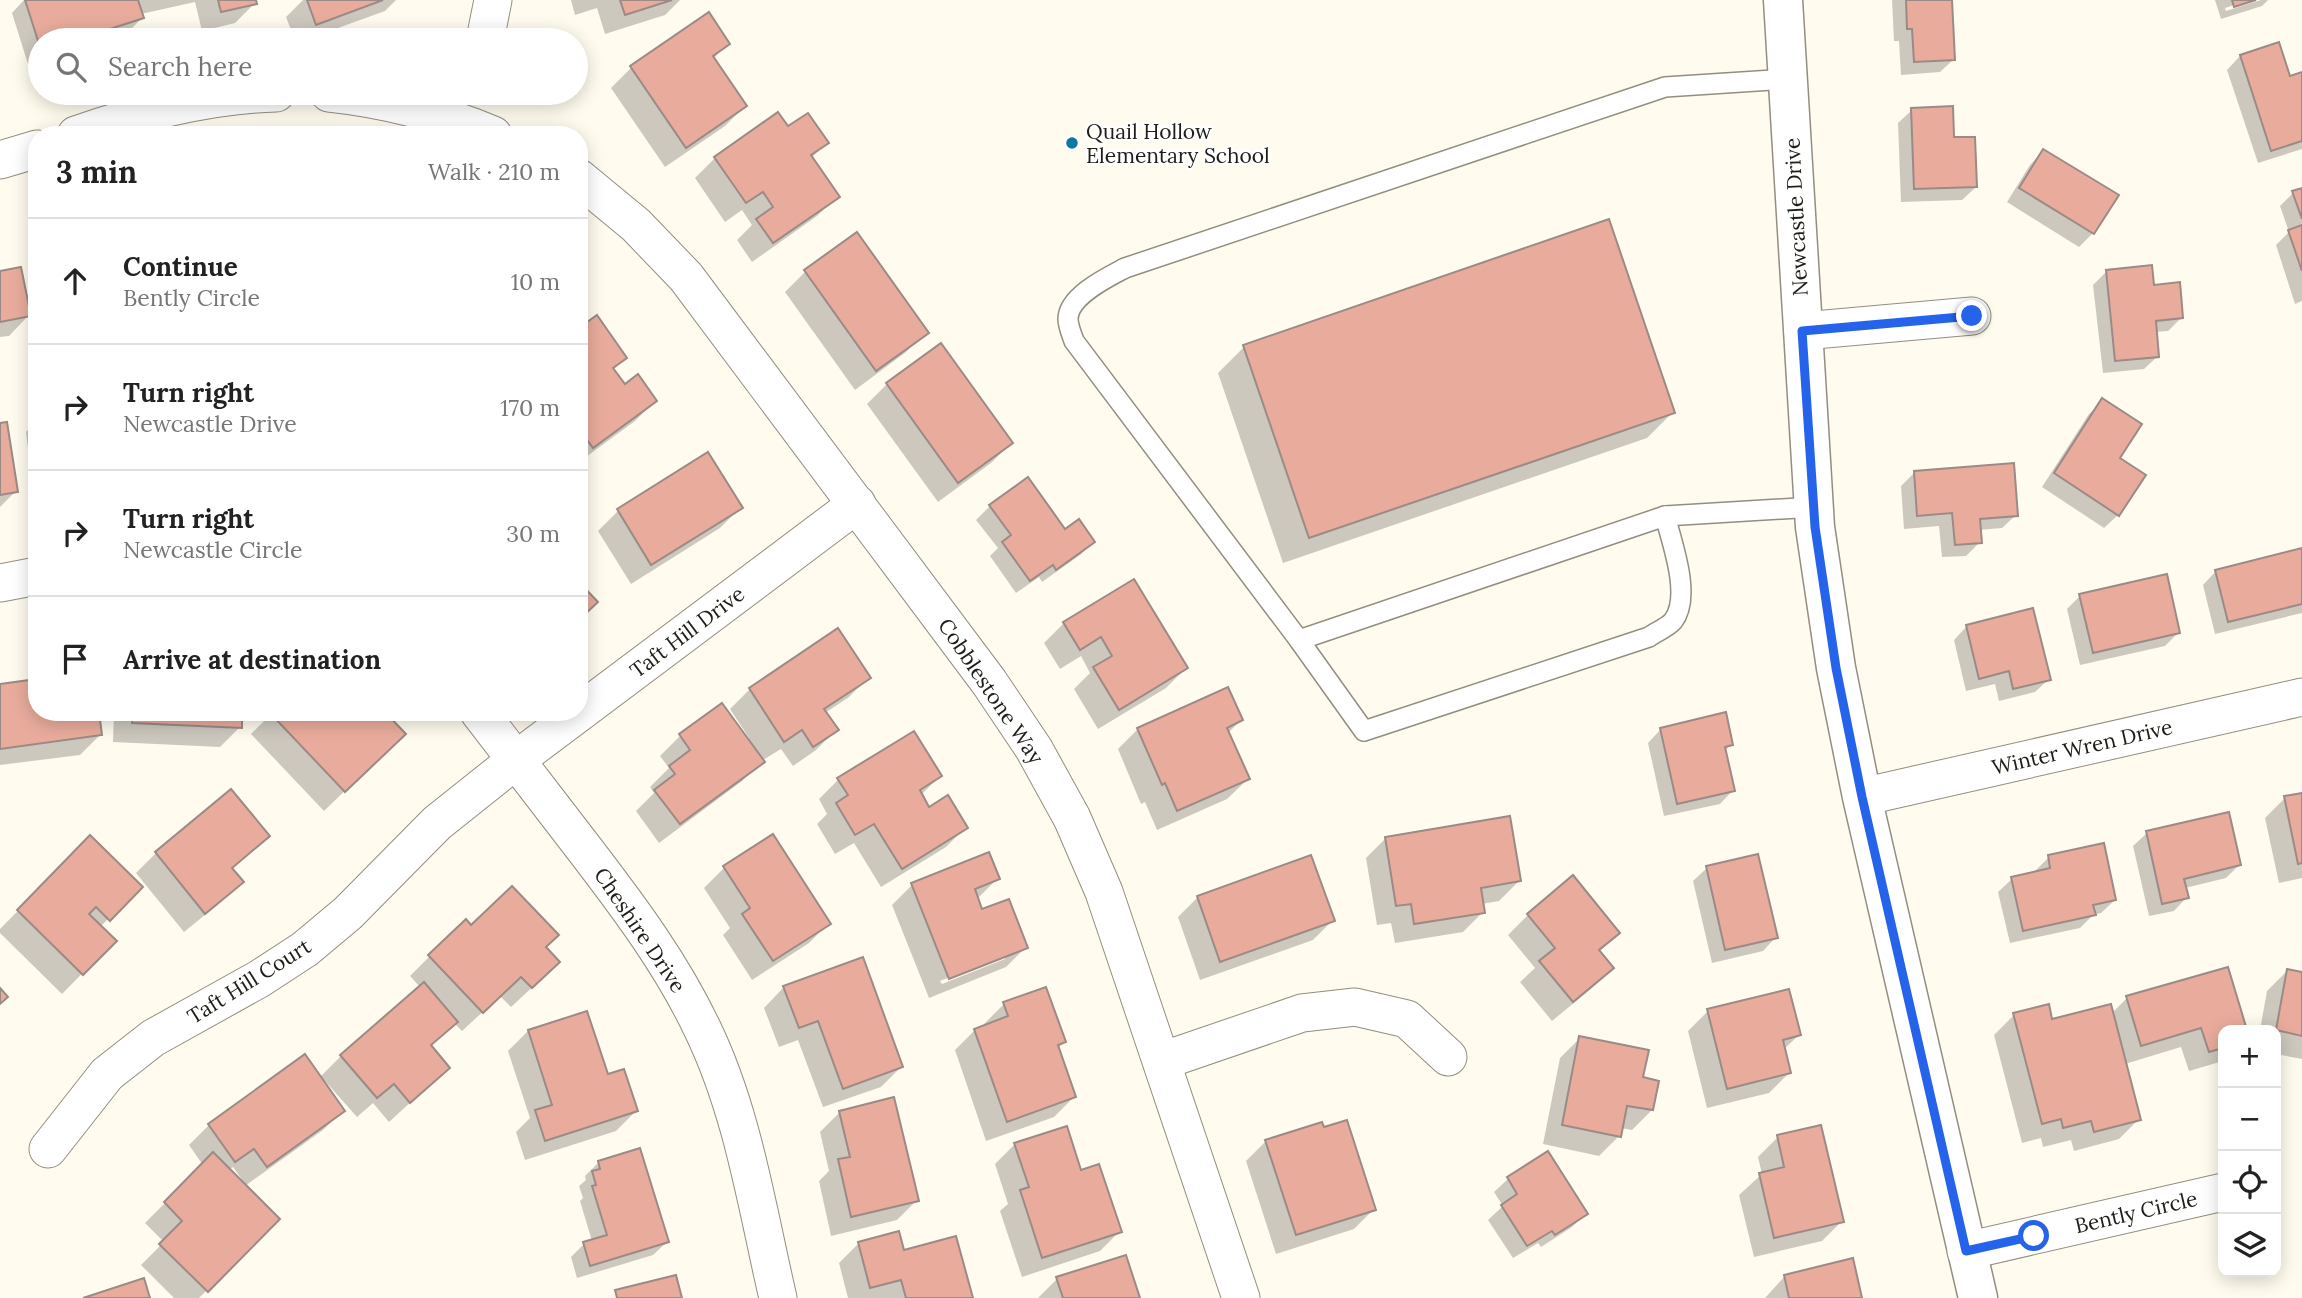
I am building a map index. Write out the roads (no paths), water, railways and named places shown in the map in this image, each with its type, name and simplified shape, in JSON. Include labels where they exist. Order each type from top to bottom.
[{"type":"street","points":[[487,28],[493,0]]},
{"type":"street","name":"Newcastle Drive","points":[[1783,0],[1815,527],[1836,668],[1862,797],[1978,1298]]},
{"type":"street","points":[[104,126],[177,105]]},
{"type":"street","points":[[404,105],[465,107],[484,126]]},
{"type":"street","points":[[0,160],[28,152]]},
{"type":"street","name":"Cobblestone Way","points":[[588,185],[636,225],[686,277],[858,504],[989,682],[1034,749],[1066,807],[1104,892],[1241,1298]]},
{"type":"street","points":[[1802,331],[1972,316]]},
{"type":"street","name":"Taft Hill Drive","points":[[588,706],[858,504]]},
{"type":"street","points":[[0,583],[28,578]]},
{"type":"street","name":"Winter Wren Drive","points":[[1862,797],[2302,697]]},
{"type":"street","name":"Cheshire Drive","points":[[486,721],[647,932],[703,1029],[724,1082],[740,1135],[778,1298]]},
{"type":"street","name":"Taft Hill Drive","points":[[516,760],[568,721]]},
{"type":"street","name":"Taft Hill Court","points":[[48,1149],[107,1074],[153,1038],[259,979],[306,949],[348,913],[437,823],[516,760]]},
{"type":"street","points":[[1162,1061],[1302,1013],[1355,1007],[1407,1019],[1448,1057]]},
{"type":"street","name":"Bently Circle","points":[[1966,1251],[2218,1193]]},
{"type":"lane","points":[[1665,516],[1679,569],[1681,602],[1673,621],[1649,637],[1364,731],[1299,640],[1074,341],[1068,319],[1073,304],[1095,284],[1125,268],[1665,87],[1788,79]]},
{"type":"lane","points":[[1299,640],[1665,516],[1814,507]]},
{"type":"place","name":"Quail Hollow Elementary School","points":[[1072,143]]}]
